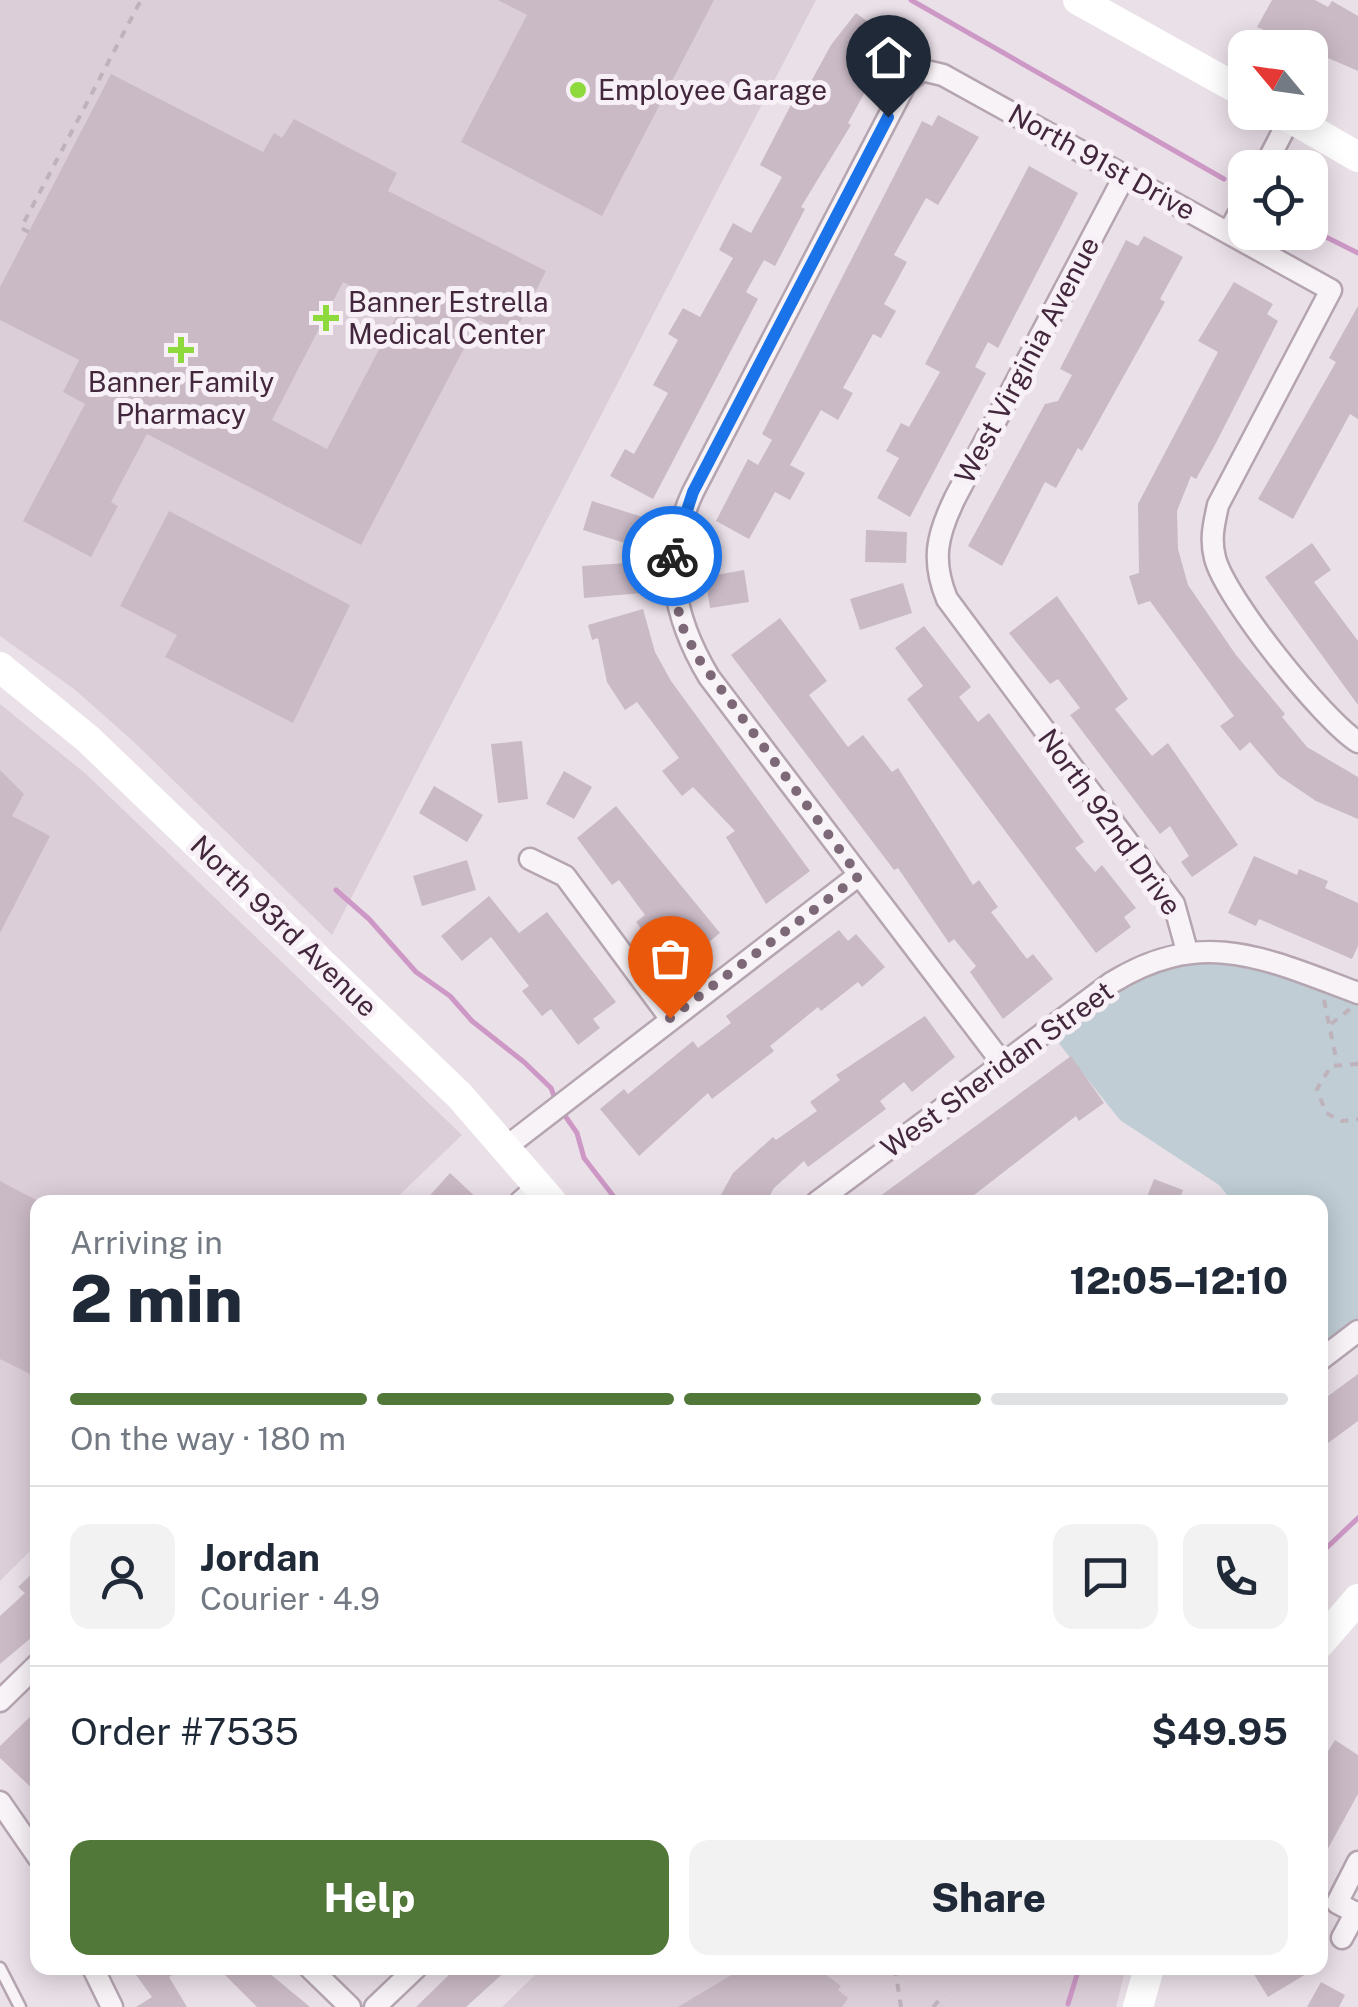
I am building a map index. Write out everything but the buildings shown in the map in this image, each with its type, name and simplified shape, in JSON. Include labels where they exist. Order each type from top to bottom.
[{"type":"street","points":[[1078,0],[1228,84]]},
{"type":"street","name":"North 91st Drive","points":[[859,876],[703,668],[680,622],[672,556],[693,492],[906,83],[922,70],[943,75],[1228,232]]},
{"type":"street","points":[[1312,130],[1358,156]]},
{"type":"street","name":"West Virginia Avenue","points":[[935,547],[955,498],[1125,175]]},
{"type":"street","name":"North 91st Drive","points":[[1260,250],[1331,290],[1218,504],[1211,534],[1216,562],[1228,588],[1328,718],[1358,742]]},
{"type":"street","name":"North 92nd Drive","points":[[935,547],[938,576],[958,616],[1174,904],[1187,951],[1258,957],[1354,1001]]},
{"type":"street","name":"North 93rd Avenue","points":[[0,667],[88,739],[460,1096],[506,1147],[536,1195]]},
{"type":"street","points":[[530,859],[565,876],[670,1018]]},
{"type":"street","points":[[506,1147],[859,876],[1003,1064]]},
{"type":"street","name":"West Sheridan Street","points":[[826,1195],[1129,972],[1187,951]]},
{"type":"street","points":[[1328,1354],[1358,1330]]},
{"type":"street","points":[[1328,1634],[1358,1599]]},
{"type":"street","points":[[0,1701],[30,1672]]},
{"type":"street","points":[[0,1802],[30,1845]]},
{"type":"street","points":[[1342,1938],[1358,1862]]},
{"type":"street","points":[[96,1975],[112,2007]]},
{"type":"street","points":[[317,1975],[350,2007]]},
{"type":"street","points":[[375,2007],[409,1975]]},
{"type":"street","points":[[1138,2007],[1147,1975]]},
{"type":"lane","points":[[0,1968],[20,2007]]},
{"type":"path","points":[[30,232],[21,228],[140,0]]},
{"type":"path","points":[[1324,999],[1338,1064]]},
{"type":"path","points":[[1331,1024],[1354,1001]]},
{"type":"path","points":[[1358,1064],[1338,1064],[1322,1074],[1318,1098],[1333,1118],[1358,1119]]},
{"type":"path","points":[[895,1975],[901,2007]]},
{"type":"path","points":[[934,2007],[944,1994]]},
{"type":"shaded area","name":"Banner Estrella Medical Center","points":[[0,0],[816,0],[332,935],[134,742],[74,689],[0,636]]},
{"type":"shaded area","points":[[0,704],[86,774],[462,1135],[399,1195],[30,1195],[30,1551],[0,1581]]},
{"type":"shaded area","points":[[1187,951],[1358,993],[1358,1331],[1328,1344],[1328,1195],[1227,1195],[1219,1185],[1120,1120],[1049,1031],[1111,983]]},
{"type":"shaded area","points":[[535,1975],[1124,1975],[1116,2007],[502,2007]]},
{"type":"waterway","points":[[911,0],[1224,179]]},
{"type":"waterway","points":[[1328,238],[1358,253]]},
{"type":"waterway","points":[[336,890],[369,919],[416,972],[450,996],[472,1021],[524,1062],[551,1088],[556,1101]]},
{"type":"waterway","points":[[561,1110],[577,1133],[584,1158],[613,1195]]},
{"type":"waterway","points":[[1328,1546],[1358,1518]]},
{"type":"waterway","points":[[1068,2004],[1077,1975]]},
{"type":"way so far","points":[[670,1018],[859,876],[709,677],[680,622],[672,556]]},
{"type":"place","name":"Employee Garage","points":[[578,90]]},
{"type":"place","name":"Banner Estrella Medical Center","points":[[326,318]]},
{"type":"place","name":"Banner Family Pharmacy","points":[[181,350]]},
{"type":"route","points":[[672,556],[693,492],[888,117]]}]
